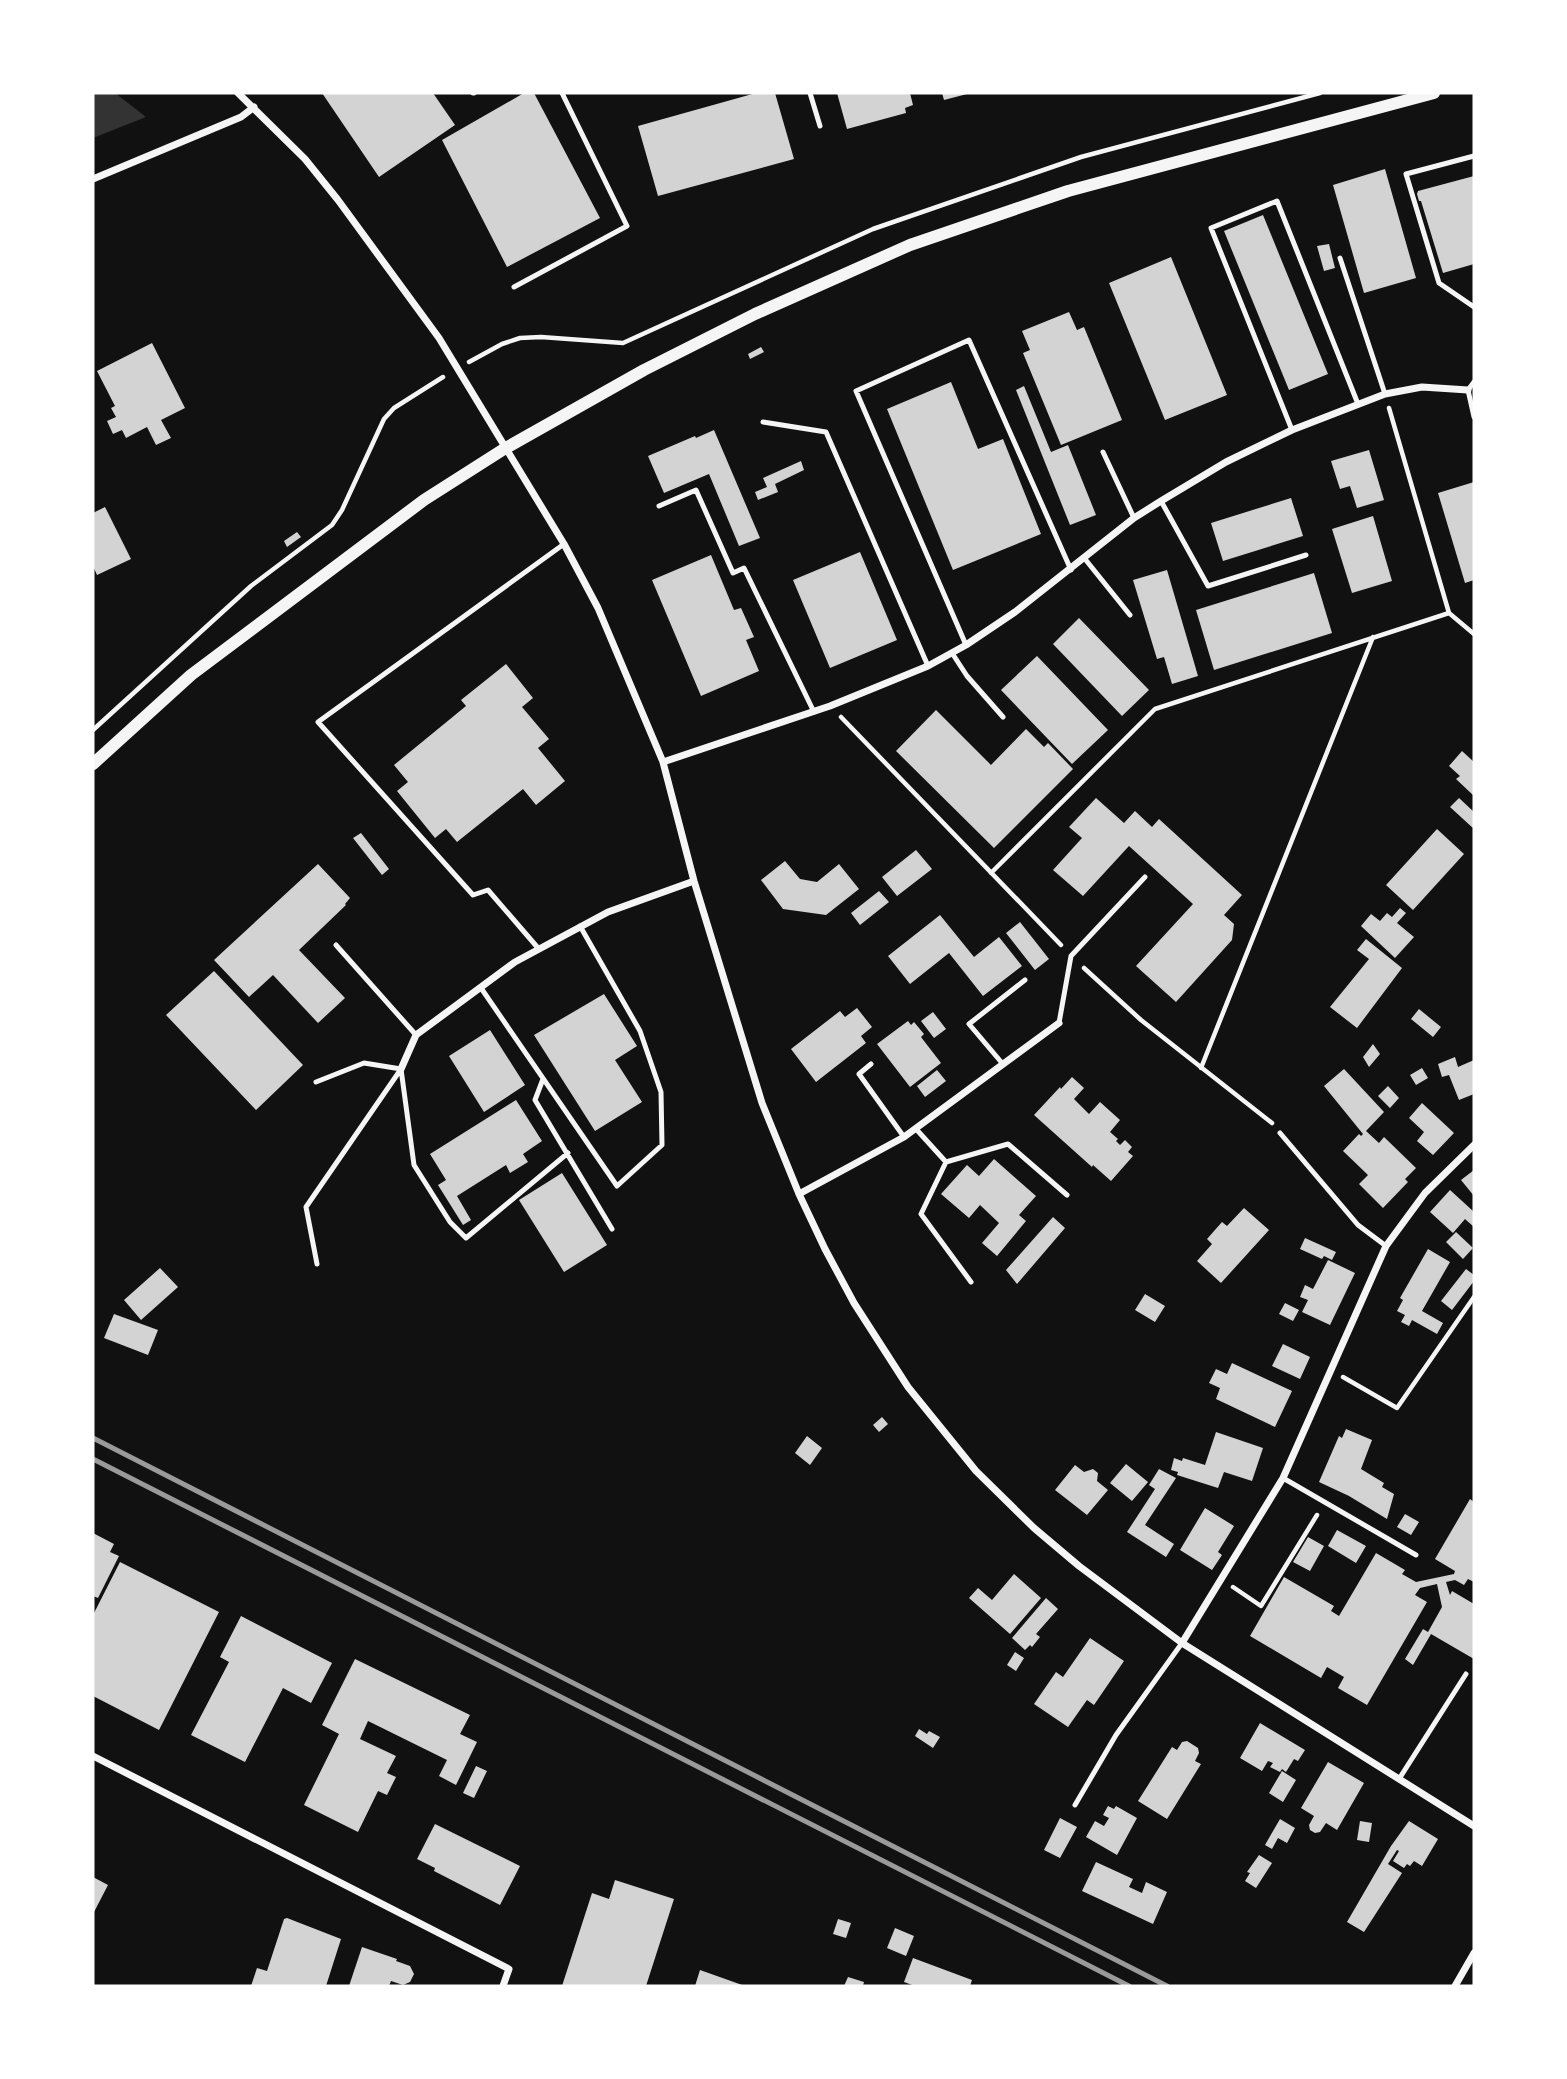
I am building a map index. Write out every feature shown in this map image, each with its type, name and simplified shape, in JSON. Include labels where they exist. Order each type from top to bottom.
[{"type":"street","points":[[237,93],[305,159],[439,338],[564,544],[598,608],[663,762],[694,881],[762,1103],[799,1194],[854,1304],[908,1387],[976,1471],[1061,1551],[1182,1643],[1474,1826]]},
{"type":"street","points":[[93,764],[191,675],[424,500],[504,449],[644,370],[755,314],[910,245],[1068,191],[1434,93]]},
{"type":"street","points":[[93,180],[241,117],[254,107]]},
{"type":"street","points":[[663,762],[814,712],[928,666],[1015,612],[1134,518],[1226,462],[1292,430],[1385,394],[1422,387],[1471,391]]},
{"type":"street","points":[[401,1069],[416,1035],[515,962],[608,912],[694,881]]},
{"type":"street","points":[[799,1194],[904,1137],[1059,1023]]},
{"type":"street","points":[[1182,1643],[1283,1478],[1386,1246],[1424,1194],[1474,1145]]},
{"type":"street","points":[[93,1756],[509,1969],[503,1986]]},
{"type":"street","points":[[1455,1986],[1474,1952]]},
{"type":"lane","points":[[514,288],[627,226],[562,93]]},
{"type":"lane","points":[[810,93],[820,126]]},
{"type":"lane","points":[[1474,156],[1406,174],[1438,283],[1474,307]]},
{"type":"lane","points":[[1292,430],[1211,228],[1277,201],[1358,404]]},
{"type":"lane","points":[[1340,258],[1385,394]]},
{"type":"lane","points":[[965,645],[856,391],[969,340],[1071,570]]},
{"type":"lane","points":[[1474,382],[1471,391],[1474,417]]},
{"type":"lane","points":[[763,422],[826,432],[928,666]]},
{"type":"lane","points":[[1103,452],[1134,518]]},
{"type":"lane","points":[[659,506],[696,490],[733,573],[744,568],[814,712]]},
{"type":"lane","points":[[1161,501],[1208,586],[1306,555]]},
{"type":"lane","points":[[538,948],[488,890],[473,895],[318,722],[564,544]]},
{"type":"lane","points":[[1085,559],[1130,615]]},
{"type":"lane","points":[[952,653],[967,676],[1003,717]]},
{"type":"lane","points":[[1059,1023],[1071,956],[1145,877]]},
{"type":"lane","points":[[481,988],[617,1186],[662,1145],[661,1091],[640,1031],[580,925]]},
{"type":"lane","points":[[336,945],[416,1035]]},
{"type":"lane","points":[[1002,1063],[970,1024],[1026,980]]},
{"type":"lane","points":[[316,1082],[364,1063],[401,1069]]},
{"type":"lane","points":[[871,1064],[859,1074],[904,1137]]},
{"type":"lane","points":[[401,1069],[414,1165],[437,1204],[466,1238],[568,1153]]},
{"type":"lane","points":[[317,1264],[306,1207],[401,1069]]},
{"type":"lane","points":[[543,1079],[535,1100],[612,1229]]},
{"type":"lane","points":[[916,1129],[946,1162]]},
{"type":"lane","points":[[1280,1133],[1357,1225],[1386,1246]]},
{"type":"lane","points":[[971,1282],[921,1214],[946,1162],[1008,1144],[1067,1195]]},
{"type":"lane","points":[[1283,1478],[1416,1555]]},
{"type":"lane","points":[[1074,1805],[1116,1735],[1182,1643]]},
{"type":"lane","points":[[1399,1779],[1466,1674]]},
{"type":"path","points":[[1385,394],[1450,613],[1474,634]]},
{"type":"path","points":[[991,873],[1155,709],[1450,613]]},
{"type":"path","points":[[1201,1068],[1373,637]]},
{"type":"path","points":[[830,706],[1071,956],[1141,1020],[1268,1118],[1280,1133]]},
{"type":"path","points":[[1331,1370],[1397,1408],[1474,1297]]},
{"type":"path","points":[[1222,1579],[1261,1606],[1325,1502]]},
{"type":"shaded area","points":[[93,93],[115,93],[146,117],[93,138]]},
{"type":"building","points":[[322,93],[433,93],[455,125],[379,177]]},
{"type":"building","points":[[524,93],[534,93],[600,218],[507,267],[442,140]]},
{"type":"building","points":[[756,93],[775,93],[794,159],[658,196],[638,126]]},
{"type":"building","points":[[837,93],[910,93],[913,105],[905,108],[906,113],[847,129]]},
{"type":"building","points":[[942,93],[967,93],[967,94],[944,100]]},
{"type":"building","points":[[1385,169],[1416,278],[1364,293],[1333,185]]},
{"type":"building","points":[[1474,176],[1474,264],[1443,273],[1417,194],[1418,191]]},
{"type":"building","points":[[1263,215],[1328,374],[1289,390],[1224,231]]},
{"type":"building","points":[[1329,244],[1335,268],[1324,271],[1317,246]]},
{"type":"building","points":[[1171,257],[1227,395],[1165,420],[1109,283]]},
{"type":"building","points":[[1069,312],[1077,330],[1084,327],[1122,420],[1061,445],[1023,353],[1030,350],[1022,331]]},
{"type":"building","points":[[152,343],[185,408],[161,420],[171,438],[156,445],[147,427],[126,438],[122,430],[113,434],[107,421],[116,417],[111,408],[115,406],[97,371]]},
{"type":"building","points":[[761,347],[764,352],[750,359],[748,354]]},
{"type":"building","points":[[951,382],[978,449],[1003,439],[1041,534],[953,570],[887,409]]},
{"type":"building","points":[[1024,386],[1051,452],[1068,445],[1096,515],[1070,525],[1016,390]]},
{"type":"building","points":[[714,430],[760,538],[739,546],[709,474],[664,493],[648,456]]},
{"type":"building","points":[[1369,450],[1384,500],[1357,508],[1350,486],[1340,489],[1331,461]]},
{"type":"building","points":[[801,461],[804,470],[775,484],[778,492],[758,500],[755,492],[767,487],[763,478]]},
{"type":"building","points":[[1474,482],[1474,580],[1465,583],[1438,493]]},
{"type":"building","points":[[1291,498],[1303,536],[1223,561],[1211,523]]},
{"type":"building","points":[[105,507],[131,559],[97,575],[93,566],[93,513]]},
{"type":"building","points":[[1373,516],[1392,581],[1352,593],[1332,529]]},
{"type":"building","points":[[297,532],[301,537],[287,547],[284,541]]},
{"type":"building","points":[[860,552],[897,640],[830,668],[793,580]]},
{"type":"building","points":[[711,555],[734,610],[741,608],[754,637],[746,640],[759,671],[701,696],[652,580]]},
{"type":"building","points":[[1167,570],[1198,676],[1172,684],[1164,657],[1157,659],[1133,580]]},
{"type":"building","points":[[1314,573],[1332,633],[1214,670],[1196,610]]},
{"type":"building","points":[[1079,618],[1149,690],[1122,716],[1053,644]]},
{"type":"building","points":[[1037,656],[1108,730],[1072,764],[1001,690]]},
{"type":"building","points":[[506,664],[533,698],[522,707],[549,739],[538,748],[565,781],[536,805],[523,789],[457,842],[446,829],[435,838],[397,791],[408,782],[394,765],[466,706],[461,700]]},
{"type":"building","points":[[936,710],[991,765],[1026,729],[1044,747],[1048,743],[1073,769],[994,848],[896,751]]},
{"type":"building","points":[[1462,751],[1474,762],[1474,796],[1456,779],[1460,776],[1449,766]]},
{"type":"building","points":[[1096,798],[1124,823],[1135,811],[1152,827],[1159,819],[1242,895],[1224,915],[1234,924],[1232,940],[1176,1002],[1136,966],[1193,904],[1129,846],[1083,896],[1053,870],[1082,838],[1069,827]]},
{"type":"building","points":[[1459,798],[1474,812],[1474,829],[1450,807]]},
{"type":"building","points":[[1437,829],[1464,854],[1413,910],[1386,885]]},
{"type":"building","points":[[361,833],[389,869],[382,875],[353,838]]},
{"type":"building","points":[[916,850],[932,869],[897,896],[882,877]]},
{"type":"building","points":[[785,861],[800,879],[817,882],[839,864],[859,889],[826,915],[783,909],[761,880]]},
{"type":"building","points":[[318,864],[350,898],[299,950],[345,998],[318,1023],[273,975],[249,997],[214,960]]},
{"type":"building","points":[[879,891],[889,902],[860,925],[851,913]]},
{"type":"building","points":[[1400,908],[1406,913],[1397,923],[1414,937],[1395,958],[1361,926],[1371,914],[1380,921],[1387,913],[1392,917]]},
{"type":"building","points":[[940,915],[974,957],[999,937],[1022,966],[983,996],[949,953],[910,984],[888,956]]},
{"type":"building","points":[[1020,922],[1049,959],[1035,970],[1006,933]]},
{"type":"building","points":[[1366,939],[1402,968],[1357,1028],[1330,1007],[1369,959],[1357,950]]},
{"type":"building","points":[[214,971],[303,1065],[256,1110],[166,1015]]},
{"type":"building","points":[[604,994],[637,1046],[615,1060],[642,1102],[595,1131],[534,1035]]},
{"type":"building","points":[[857,1008],[872,1027],[861,1036],[866,1043],[816,1082],[791,1049],[840,1011],[845,1017]]},
{"type":"building","points":[[1419,1009],[1441,1027],[1433,1037],[1411,1019]]},
{"type":"building","points":[[933,1012],[946,1029],[934,1038],[921,1021]]},
{"type":"building","points":[[908,1021],[911,1025],[914,1022],[924,1034],[921,1037],[941,1063],[910,1087],[877,1044]]},
{"type":"building","points":[[490,1030],[525,1085],[484,1112],[449,1056]]},
{"type":"building","points":[[1373,1044],[1380,1054],[1369,1067],[1363,1057]]},
{"type":"building","points":[[1455,1057],[1458,1067],[1474,1060],[1474,1094],[1459,1100],[1449,1075],[1442,1077],[1438,1064]]},
{"type":"building","points":[[1422,1068],[1428,1078],[1416,1085],[1410,1075]]},
{"type":"building","points":[[1344,1069],[1384,1112],[1366,1131],[1379,1143],[1384,1137],[1416,1168],[1405,1179],[1408,1182],[1383,1208],[1359,1184],[1368,1175],[1343,1151],[1359,1134],[1363,1134],[1324,1086]]},
{"type":"building","points":[[937,1070],[946,1081],[925,1097],[917,1086]]},
{"type":"building","points":[[1072,1077],[1084,1088],[1074,1099],[1089,1114],[1100,1102],[1120,1120],[1110,1132],[1118,1139],[1116,1141],[1120,1145],[1125,1140],[1132,1147],[1128,1152],[1133,1156],[1111,1181],[1034,1115]]},
{"type":"building","points":[[1388,1086],[1399,1098],[1390,1108],[1378,1096]]},
{"type":"building","points":[[516,1100],[542,1141],[523,1154],[528,1162],[510,1173],[506,1165],[457,1196],[471,1220],[463,1225],[438,1185],[446,1180],[430,1154]]},
{"type":"building","points":[[1422,1103],[1454,1133],[1433,1155],[1417,1141],[1424,1132],[1409,1118]]},
{"type":"building","points":[[994,1159],[1036,1196],[1019,1215],[1026,1221],[997,1256],[982,1243],[999,1223],[980,1205],[969,1218],[941,1194],[967,1165],[979,1176]]},
{"type":"building","points":[[1474,1170],[1474,1196],[1461,1180]]},
{"type":"building","points":[[562,1173],[607,1245],[564,1272],[519,1200]]},
{"type":"building","points":[[1450,1190],[1473,1211],[1474,1209],[1474,1227],[1465,1219],[1453,1233],[1430,1212]]},
{"type":"building","points":[[1244,1208],[1269,1230],[1221,1283],[1197,1261],[1212,1244],[1207,1239],[1222,1222],[1227,1226]]},
{"type":"building","points":[[1053,1217],[1065,1228],[1017,1284],[1006,1270]]},
{"type":"building","points":[[1456,1232],[1473,1248],[1463,1259],[1446,1242]]},
{"type":"building","points":[[1305,1238],[1336,1252],[1332,1260],[1324,1256],[1322,1259],[1300,1249]]},
{"type":"building","points":[[1428,1249],[1450,1262],[1422,1311],[1443,1323],[1437,1334],[1412,1320],[1409,1326],[1401,1322],[1405,1315],[1397,1311],[1403,1300],[1400,1298]]},
{"type":"building","points":[[1328,1260],[1355,1273],[1330,1325],[1302,1312],[1308,1300],[1300,1297],[1305,1285],[1313,1289]]},
{"type":"building","points":[[160,1268],[178,1287],[141,1320],[124,1300]]},
{"type":"building","points":[[1466,1269],[1474,1275],[1474,1281],[1452,1310],[1441,1301]]},
{"type":"building","points":[[1145,1294],[1165,1306],[1155,1322],[1135,1310]]},
{"type":"building","points":[[1285,1303],[1299,1310],[1293,1321],[1279,1314]]},
{"type":"building","points":[[114,1314],[158,1330],[148,1355],[104,1338]]},
{"type":"building","points":[[1283,1344],[1310,1357],[1300,1379],[1272,1366]]},
{"type":"building","points":[[1232,1363],[1292,1391],[1275,1427],[1216,1399],[1220,1388],[1209,1383],[1216,1369],[1227,1374]]},
{"type":"building","points":[[882,1417],[888,1424],[879,1432],[873,1425]]},
{"type":"building","points":[[1346,1429],[1372,1440],[1361,1469],[1384,1483],[1382,1487],[1394,1494],[1387,1519],[1319,1482],[1339,1436],[1342,1438]]},
{"type":"building","points":[[1216,1432],[1263,1448],[1252,1481],[1224,1472],[1218,1488],[1177,1475],[1178,1472],[1171,1470],[1174,1458],[1205,1465]]},
{"type":"building","points":[[807,1436],[822,1448],[810,1465],[795,1453]]},
{"type":"building","points":[[1126,1464],[1148,1482],[1132,1501],[1110,1483]]},
{"type":"building","points":[[1075,1465],[1084,1472],[1093,1469],[1098,1473],[1097,1481],[1108,1490],[1087,1515],[1055,1490]]},
{"type":"building","points":[[1159,1469],[1176,1478],[1145,1525],[1174,1544],[1166,1557],[1127,1532],[1155,1489],[1149,1485]]},
{"type":"building","points":[[1470,1499],[1474,1502],[1474,1582],[1468,1579],[1464,1585],[1455,1580],[1446,1582],[1450,1595],[1452,1591],[1474,1604],[1474,1659],[1431,1634],[1413,1665],[1405,1659],[1423,1629],[1428,1632],[1442,1607],[1437,1584],[1420,1588],[1415,1595],[1427,1602],[1367,1705],[1338,1688],[1344,1677],[1327,1667],[1321,1678],[1250,1636],[1284,1577],[1334,1606],[1331,1611],[1339,1616],[1376,1553],[1405,1570],[1402,1574],[1416,1582],[1454,1574],[1455,1571],[1435,1559]]},
{"type":"building","points":[[1205,1508],[1234,1526],[1218,1552],[1222,1555],[1212,1570],[1180,1550]]},
{"type":"building","points":[[1405,1514],[1419,1522],[1411,1535],[1397,1527]]},
{"type":"building","points":[[1337,1530],[1366,1546],[1356,1563],[1328,1546]]},
{"type":"building","points":[[93,1533],[114,1544],[110,1552],[119,1556],[98,1598],[93,1596]]},
{"type":"building","points":[[1308,1537],[1324,1546],[1310,1571],[1293,1562]]},
{"type":"building","points":[[120,1562],[219,1612],[159,1730],[93,1696],[93,1615]]},
{"type":"building","points":[[1014,1574],[1041,1598],[1010,1634],[969,1598],[978,1588],[992,1600]]},
{"type":"building","points":[[1046,1598],[1058,1609],[1036,1634],[1040,1637],[1032,1647],[1030,1645],[1025,1650],[1012,1638]]},
{"type":"building","points":[[241,1616],[332,1663],[311,1703],[283,1688],[245,1762],[191,1735],[229,1662],[220,1657]]},
{"type":"building","points":[[1090,1638],[1124,1661],[1094,1705],[1087,1700],[1068,1727],[1034,1704],[1056,1672],[1063,1677]]},
{"type":"building","points":[[1015,1652],[1024,1658],[1016,1671],[1007,1665]]},
{"type":"building","points":[[355,1659],[470,1715],[460,1734],[477,1742],[456,1785],[439,1776],[447,1760],[368,1721],[360,1739],[396,1756],[387,1773],[396,1777],[387,1795],[378,1791],[358,1832],[304,1805],[339,1734],[322,1725]]},
{"type":"building","points":[[1260,1723],[1305,1750],[1298,1761],[1294,1759],[1286,1772],[1270,1767],[1273,1763],[1268,1761],[1262,1771],[1240,1758]]},
{"type":"building","points":[[919,1729],[940,1737],[933,1748],[915,1736]]},
{"type":"building","points":[[1187,1741],[1198,1748],[1195,1761],[1201,1764],[1167,1819],[1138,1801],[1172,1747],[1177,1750],[1182,1742]]},
{"type":"building","points":[[1328,1762],[1364,1783],[1337,1830],[1326,1823],[1320,1832],[1315,1833],[1310,1830],[1309,1825],[1314,1816],[1301,1808]]},
{"type":"building","points":[[476,1766],[487,1771],[474,1798],[463,1793]]},
{"type":"building","points":[[1282,1771],[1296,1780],[1283,1802],[1269,1793]]},
{"type":"building","points":[[1108,1806],[1114,1809],[1116,1806],[1137,1818],[1117,1855],[1086,1837],[1095,1821],[1104,1826],[1109,1818],[1103,1815]]},
{"type":"building","points":[[1060,1818],[1077,1827],[1060,1858],[1044,1850]]},
{"type":"building","points":[[1280,1819],[1295,1828],[1287,1843],[1278,1838],[1272,1849],[1265,1845]]},
{"type":"building","points":[[1360,1821],[1372,1823],[1369,1842],[1357,1840]]},
{"type":"building","points":[[1409,1821],[1438,1839],[1422,1866],[1414,1861],[1404,1868],[1393,1861],[1399,1851],[1397,1850],[1388,1864],[1402,1873],[1364,1932],[1347,1922],[1391,1846]]},
{"type":"building","points":[[435,1824],[520,1866],[500,1905],[434,1871],[435,1868],[417,1859]]},
{"type":"building","points":[[1259,1855],[1272,1863],[1256,1888],[1245,1881],[1250,1873],[1247,1872]]},
{"type":"building","points":[[1096,1862],[1133,1879],[1129,1887],[1142,1893],[1146,1882],[1167,1892],[1153,1924],[1082,1891]]},
{"type":"building","points":[[93,1877],[108,1885],[93,1914]]},
{"type":"building","points":[[615,1880],[674,1899],[646,1986],[562,1986],[592,1893],[609,1899]]},
{"type":"building","points":[[284,1919],[341,1939],[326,1986],[251,1986],[257,1968],[267,1971]]},
{"type":"building","points":[[838,1919],[851,1923],[846,1938],[833,1934]]},
{"type":"building","points":[[895,1928],[914,1936],[906,1956],[887,1948]]},
{"type":"building","points":[[362,1947],[410,1966],[414,1974],[410,1982],[403,1985],[391,1981],[389,1986],[349,1986]]},
{"type":"building","points":[[913,1958],[972,1980],[970,1986],[915,1986],[904,1982]]},
{"type":"building","points":[[700,1970],[745,1986],[695,1986]]},
{"type":"building","points":[[848,1977],[864,1982],[863,1986],[844,1986]]},
{"type":"railway","points":[[93,1438],[1167,1986]]},
{"type":"railway","points":[[93,1459],[1129,1986]]}]
